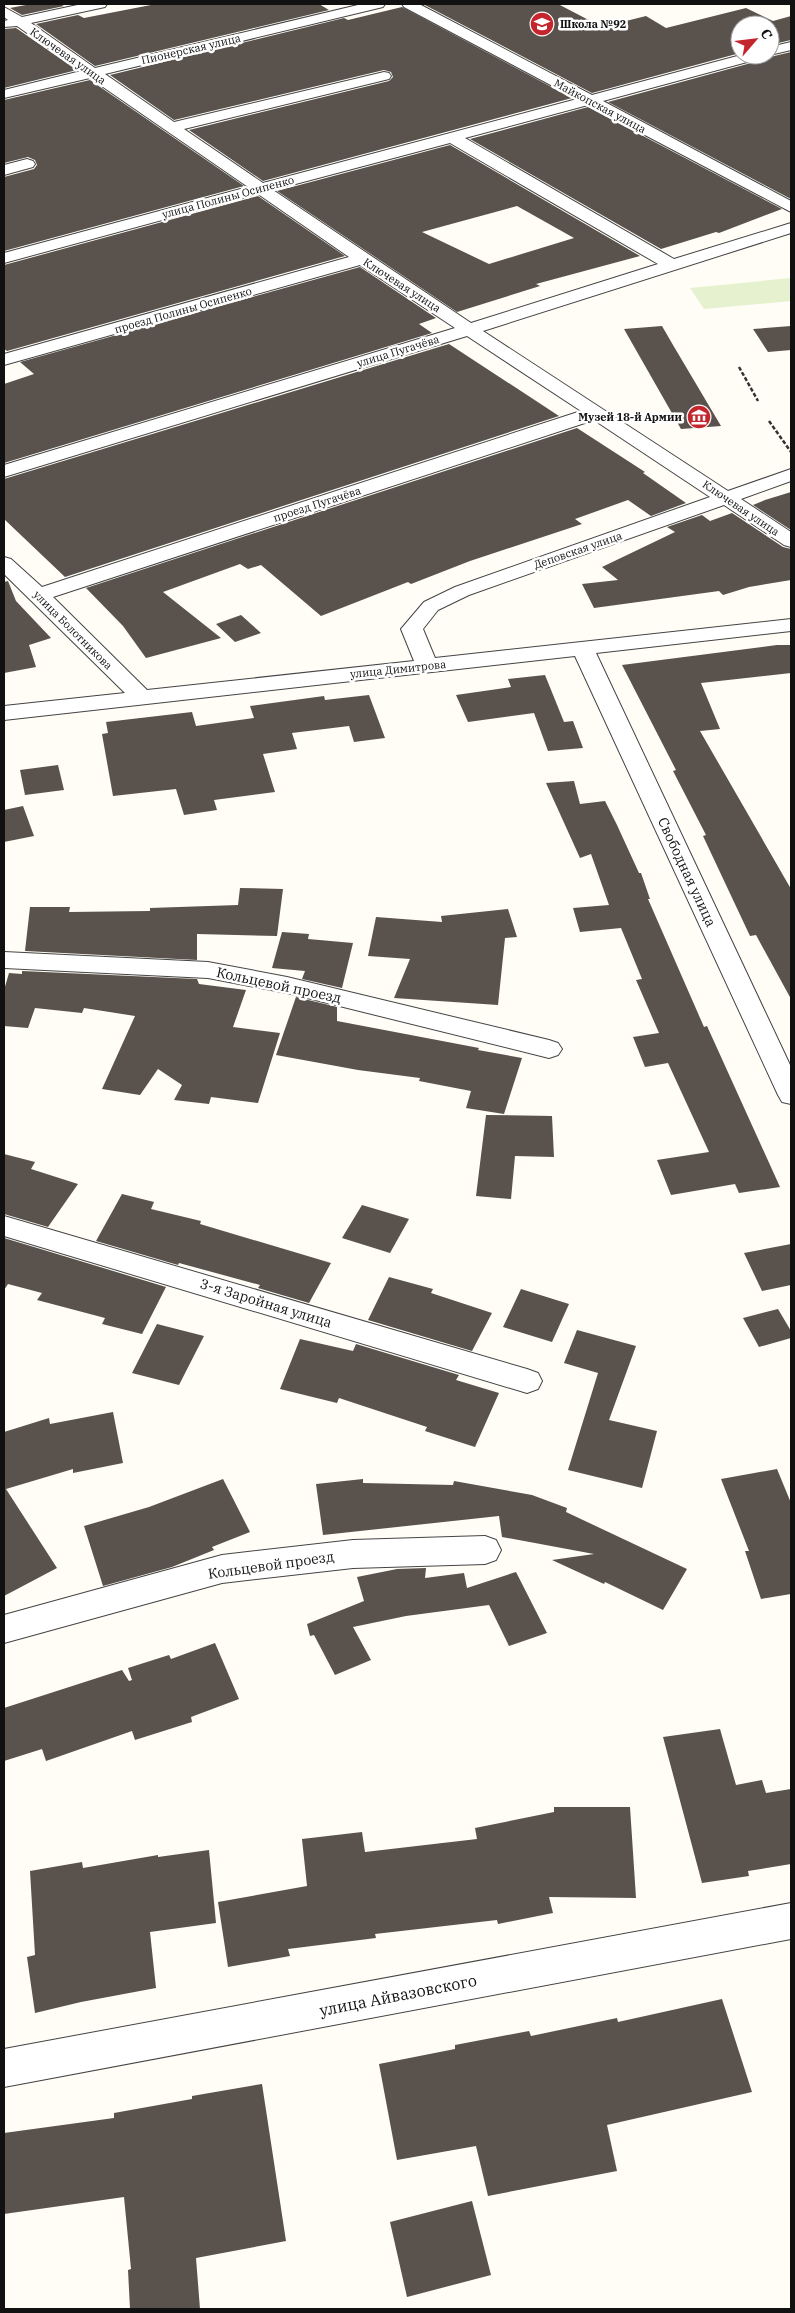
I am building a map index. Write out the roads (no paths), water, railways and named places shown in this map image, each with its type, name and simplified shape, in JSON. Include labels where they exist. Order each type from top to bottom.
[{"type":"street","name":"Ключевая улица","points":[[11,23],[100,4]]},
{"type":"street","name":"Пионерская улица","points":[[4,94],[378,4]]},
{"type":"street","name":"Майкопская улица","points":[[409,4],[791,207]]},
{"type":"street","name":"Ключевая улица","points":[[4,11],[11,23],[92,72],[362,259],[791,541]]},
{"type":"street","name":"улица Полины Осипенко","points":[[4,258],[730,62]]},
{"type":"street","points":[[171,127],[384,76]]},
{"type":"street","points":[[453,138],[673,266]]},
{"type":"street","points":[[4,170],[27,164]]},
{"type":"street","name":"улица Пугачёва","points":[[4,470],[470,329],[791,228]]},
{"type":"street","name":"проезд Полины Осипенко","points":[[4,360],[362,259]]},
{"type":"street","name":"проезд Пугачёва","points":[[39,596],[595,413]]},
{"type":"street","name":"Деповская улица","points":[[427,666],[412,629],[431,606],[462,591],[791,475]]},
{"type":"street","name":"улица Болотникова","points":[[7,569],[39,596],[142,698]]},
{"type":"street","name":"улица Димитрова","points":[[4,713],[791,625]]},
{"type":"street","name":"Свободная улица","points":[[583,649],[791,1095]]},
{"type":"street","name":"Кольцевой проезд","points":[[4,960],[208,970],[287,985],[549,1049]]},
{"type":"street","name":"3-я Заройная улица","points":[[4,1226],[528,1382]]},
{"type":"street","name":"Кольцевой проезд","points":[[4,1629],[222,1569],[353,1554],[485,1550]]},
{"type":"street","name":"улица Айвазовского","points":[[4,2068],[790,1923]]},
{"type":"place","name":"Школа №92","points":[[542,24]]},
{"type":"place","name":"Музей 18-й Армии","points":[[699,417]]}]
